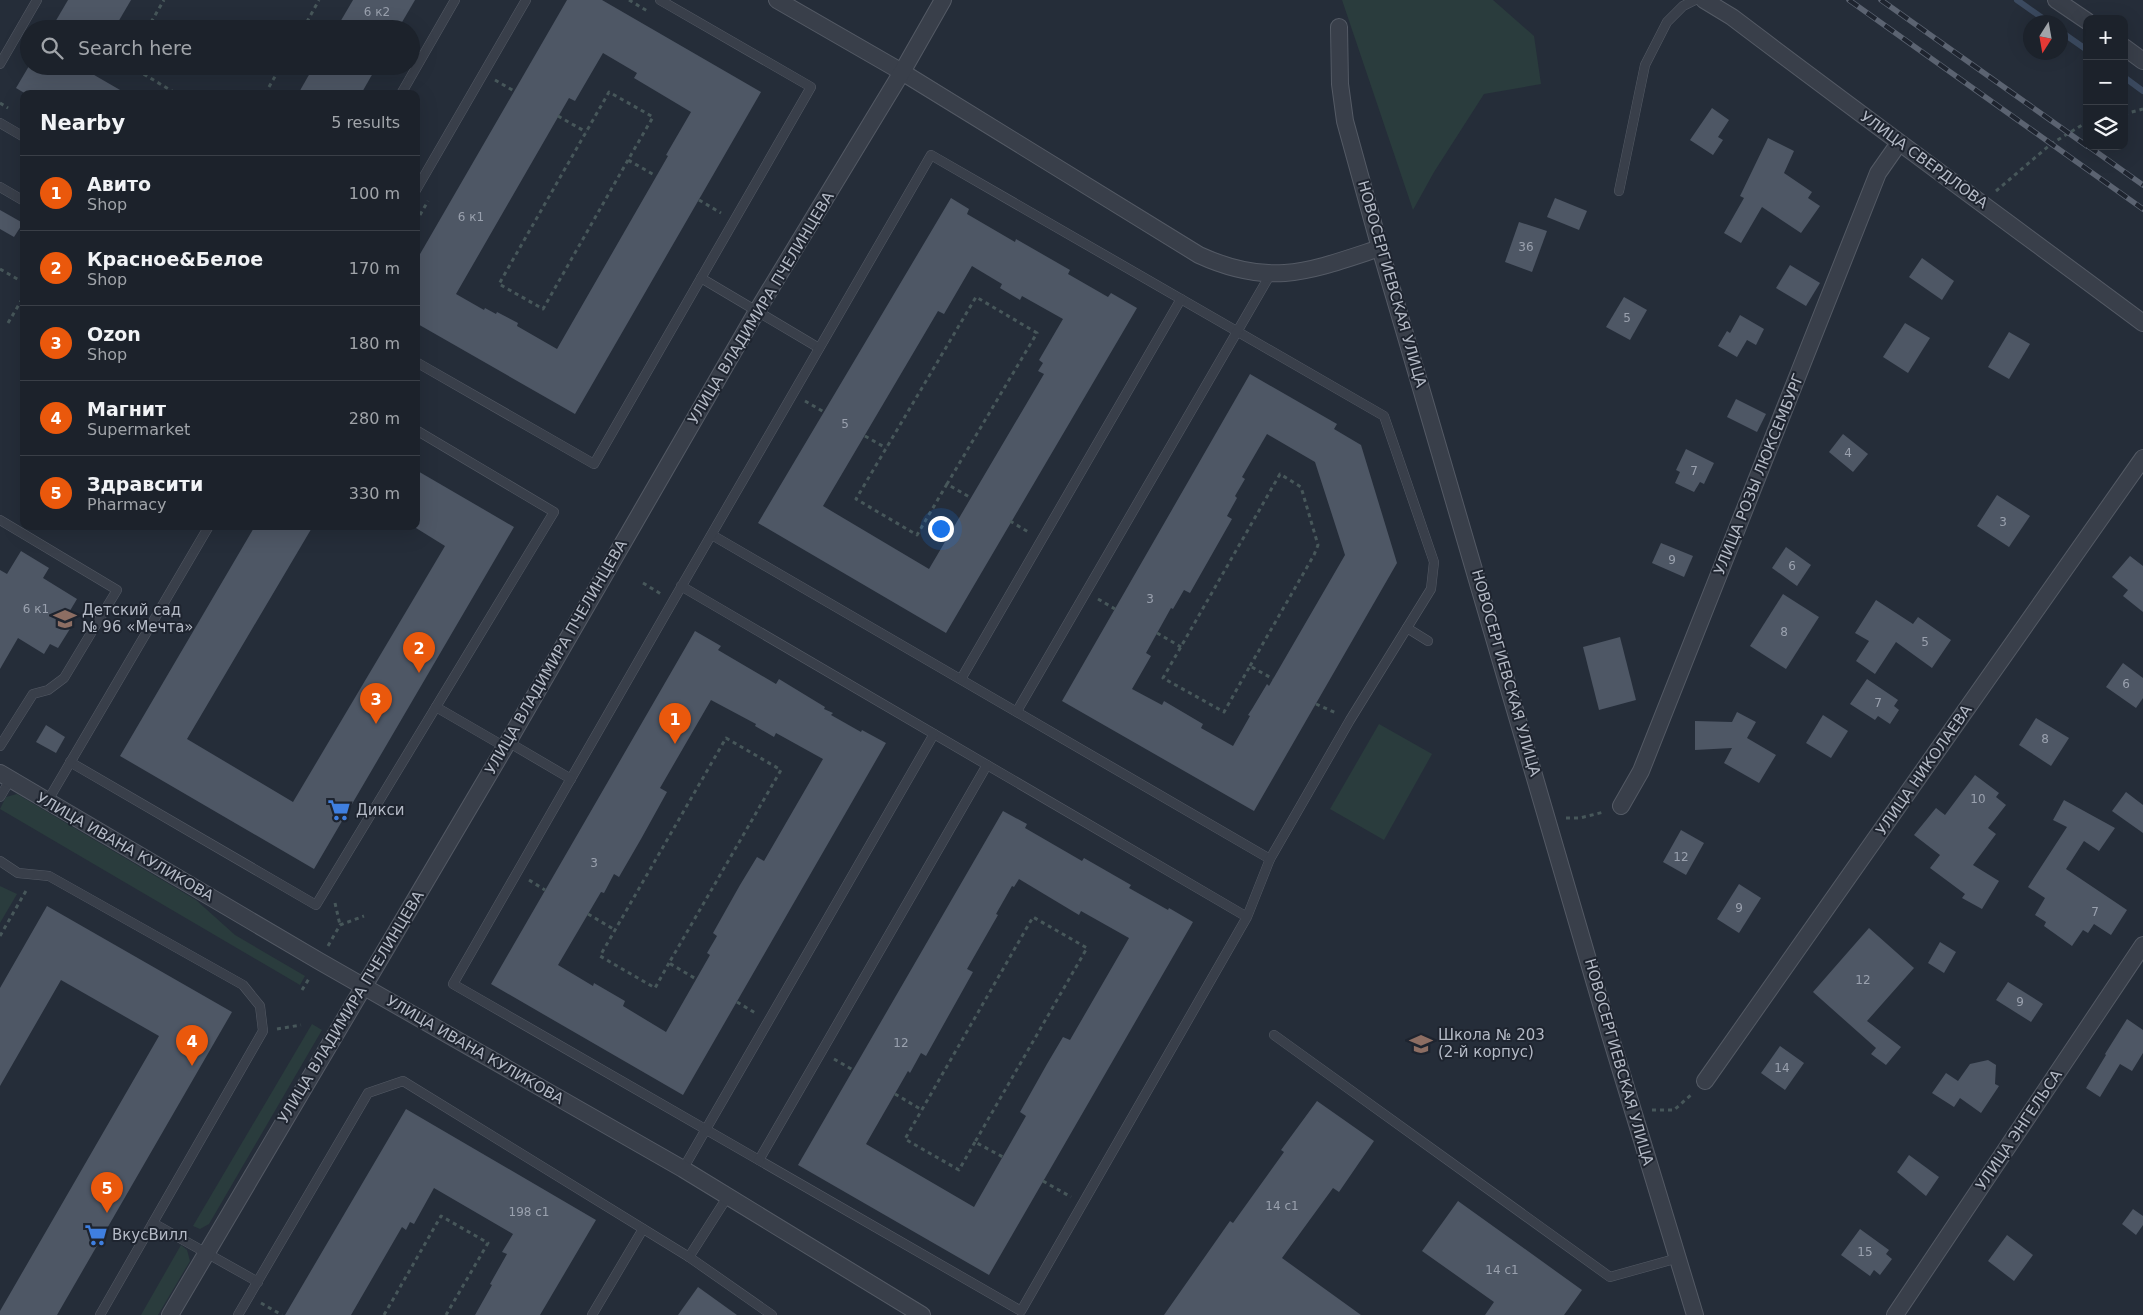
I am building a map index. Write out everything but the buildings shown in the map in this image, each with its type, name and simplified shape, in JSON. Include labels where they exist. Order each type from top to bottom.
[{"type":"street","points":[[777,0],[902,72],[1199,254],[1234,268],[1270,275],[1317,268],[1380,248]]},
{"type":"street","name":"УЛИЦА ВЛАДИМИРА ПЧЕЛИНЦЕВА","points":[[170,1315],[507,744],[757,311],[902,72],[943,0]]},
{"type":"street","name":"УЛИЦА СВЕРДЛОВА","points":[[1704,0],[1732,17],[1899,144],[1982,202],[2143,323]]},
{"type":"street","points":[[2056,0],[2083,19]]},
{"type":"street","name":"НОВОСЕРГИЕВСКАЯ УЛИЦА","points":[[1339,27],[1340,84],[1345,121],[1380,248],[1695,1315]]},
{"type":"street","points":[[2128,51],[2143,60]]},
{"type":"street","name":"УЛИЦА РОЗЫ ЛЮКСЕМБУРГ","points":[[1620,806],[1641,771],[1878,173],[1899,144]]},
{"type":"street","name":"УЛИЦА НИКОЛАЕВА","points":[[1705,1081],[2143,458]]},
{"type":"street","name":"УЛИЦА ИВАНА КУЛИКОВА","points":[[5,776],[364,986],[683,1169],[922,1315]]},
{"type":"street","name":"УЛИЦА ЭНГЕЛЬСА","points":[[1896,1315],[2143,945]]},
{"type":"lane","points":[[25,20],[37,0]]},
{"type":"lane","points":[[420,60],[454,0]]},
{"type":"lane","points":[[420,183],[526,0]]},
{"type":"lane","points":[[420,364],[594,464],[811,87],[660,0]]},
{"type":"lane","points":[[1619,191],[1645,65],[1667,22],[1683,6],[1695,0]]},
{"type":"lane","points":[[0,64],[20,29]]},
{"type":"lane","points":[[403,90],[412,75]]},
{"type":"lane","points":[[0,123],[20,135]]},
{"type":"lane","points":[[931,155],[1181,299],[1384,416],[1434,562],[1431,589],[1350,720],[1270,858],[1247,917],[1020,1310],[453,984],[931,155]]},
{"type":"lane","points":[[0,187],[20,199]]},
{"type":"lane","points":[[1016,712],[1270,275]]},
{"type":"lane","points":[[701,278],[819,348]]},
{"type":"lane","points":[[961,680],[1181,299]]},
{"type":"lane","points":[[70,762],[316,905],[554,512],[420,432]]},
{"type":"lane","points":[[0,520],[117,590],[64,678],[48,690],[33,694],[0,746]]},
{"type":"lane","points":[[47,802],[207,530]]},
{"type":"lane","points":[[712,536],[1270,858]]},
{"type":"lane","points":[[681,586],[1247,917]]},
{"type":"lane","points":[[1407,628],[1428,642]]},
{"type":"lane","points":[[436,707],[571,779]]},
{"type":"lane","points":[[683,1169],[934,734]]},
{"type":"lane","points":[[759,1160],[987,765]]},
{"type":"lane","points":[[0,797],[5,776]]},
{"type":"lane","points":[[0,861],[18,873],[49,876],[243,985],[260,1006],[263,1031],[100,1315]]},
{"type":"lane","points":[[1274,1035],[1610,1277],[1678,1258]]},
{"type":"lane","points":[[238,1315],[368,1093],[403,1081],[689,1257],[772,1315]]},
{"type":"lane","points":[[689,1257],[728,1196]]},
{"type":"lane","points":[[153,1223],[258,1282]]},
{"type":"lane","points":[[592,1315],[643,1228]]},
{"type":"path","points":[[152,20],[164,0]]},
{"type":"path","points":[[308,20],[319,0]]},
{"type":"path","points":[[484,73],[514,91]]},
{"type":"path","points":[[145,75],[171,90]]},
{"type":"path","points":[[267,90],[276,75]]},
{"type":"path","points":[[609,92],[653,117],[628,160],[543,309],[499,284],[609,92]]},
{"type":"path","points":[[2128,113],[2143,109]]},
{"type":"path","points":[[558,116],[586,132]]},
{"type":"path","points":[[1982,202],[2051,144],[2083,124]]},
{"type":"path","points":[[628,160],[656,176]]},
{"type":"path","points":[[699,200],[734,221]]},
{"type":"path","points":[[0,269],[20,281]]},
{"type":"path","points":[[976,297],[1037,333],[947,484],[917,535],[856,499],[976,297]]},
{"type":"path","points":[[8,323],[20,303]]},
{"type":"path","points":[[794,394],[824,412]]},
{"type":"path","points":[[865,436],[886,448]]},
{"type":"path","points":[[1280,474],[1301,487],[1318,545],[1250,666],[1224,712],[1163,678],[1280,474]]},
{"type":"path","points":[[947,484],[971,498]]},
{"type":"path","points":[[1010,521],[1042,540]]},
{"type":"path","points":[[643,583],[673,601]]},
{"type":"path","points":[[1157,633],[1181,647]]},
{"type":"path","points":[[1250,666],[1273,679]]},
{"type":"path","points":[[1316,704],[1350,720]]},
{"type":"path","points":[[726,738],[781,770],[669,963],[655,988],[600,956],[726,738]]},
{"type":"path","points":[[1549,819],[1598,815],[1620,806]]},
{"type":"path","points":[[0,936],[35,875]]},
{"type":"path","points":[[332,896],[340,925],[364,916]]},
{"type":"path","points":[[588,914],[615,930]]},
{"type":"path","points":[[1033,916],[1087,948],[975,1142],[959,1170],[905,1139],[1033,916]]},
{"type":"path","points":[[669,963],[696,979]]},
{"type":"path","points":[[737,1002],[769,1020]]},
{"type":"path","points":[[263,1031],[301,1025]]},
{"type":"path","points":[[821,1052],[853,1070]]},
{"type":"path","points":[[1633,1109],[1674,1110],[1705,1081]]},
{"type":"path","points":[[895,1094],[922,1110]]},
{"type":"path","points":[[975,1142],[1003,1157]]},
{"type":"path","points":[[1043,1181],[1082,1203]]},
{"type":"path","points":[[384,1315],[441,1216],[488,1243],[446,1315]]},
{"type":"path","points":[[249,1296],[282,1315]]},
{"type":"shaded area","points":[[1342,0],[1493,0],[1534,36],[1541,84],[1484,94],[1434,172],[1413,210]]},
{"type":"shaded area","points":[[1379,724],[1432,754],[1384,840],[1330,809]]},
{"type":"shaded area","points":[[17,794],[196,900],[235,935],[305,976],[300,985],[0,809],[6,797]]},
{"type":"shaded area","points":[[0,886],[17,894],[0,923]]},
{"type":"shaded area","points":[[312,1024],[322,1030],[209,1224],[200,1229],[193,1226]]},
{"type":"shaded area","points":[[181,1245],[187,1250],[190,1261],[158,1315],[141,1315]]},
{"type":"waterway","points":[[2017,0],[2038,15]]},
{"type":"waterway","points":[[2068,37],[2083,47]]},
{"type":"waterway","points":[[2128,80],[2143,91]]},
{"type":"railway","points":[[1849,0],[2143,209]]},
{"type":"railway","points":[[1881,0],[2083,143]]},
{"type":"railway","points":[[2094,150],[2143,185]]},
{"type":"place","name":"Детский сад № 96 «Мечта»","points":[[65,619]]},
{"type":"place","name":"Красное&Белое","points":[[419,673]]},
{"type":"place","name":"Ozon","points":[[376,724]]},
{"type":"place","name":"Авито","points":[[675,744]]},
{"type":"place","name":"Дикси","points":[[339,810]]},
{"type":"place","name":"Школа № 203 (2-й корпус)","points":[[1421,1044]]},
{"type":"place","name":"Магнит","points":[[192,1066]]},
{"type":"place","name":"Здравсити","points":[[107,1213]]},
{"type":"place","name":"ВкусВилл","points":[[96,1235]]}]
